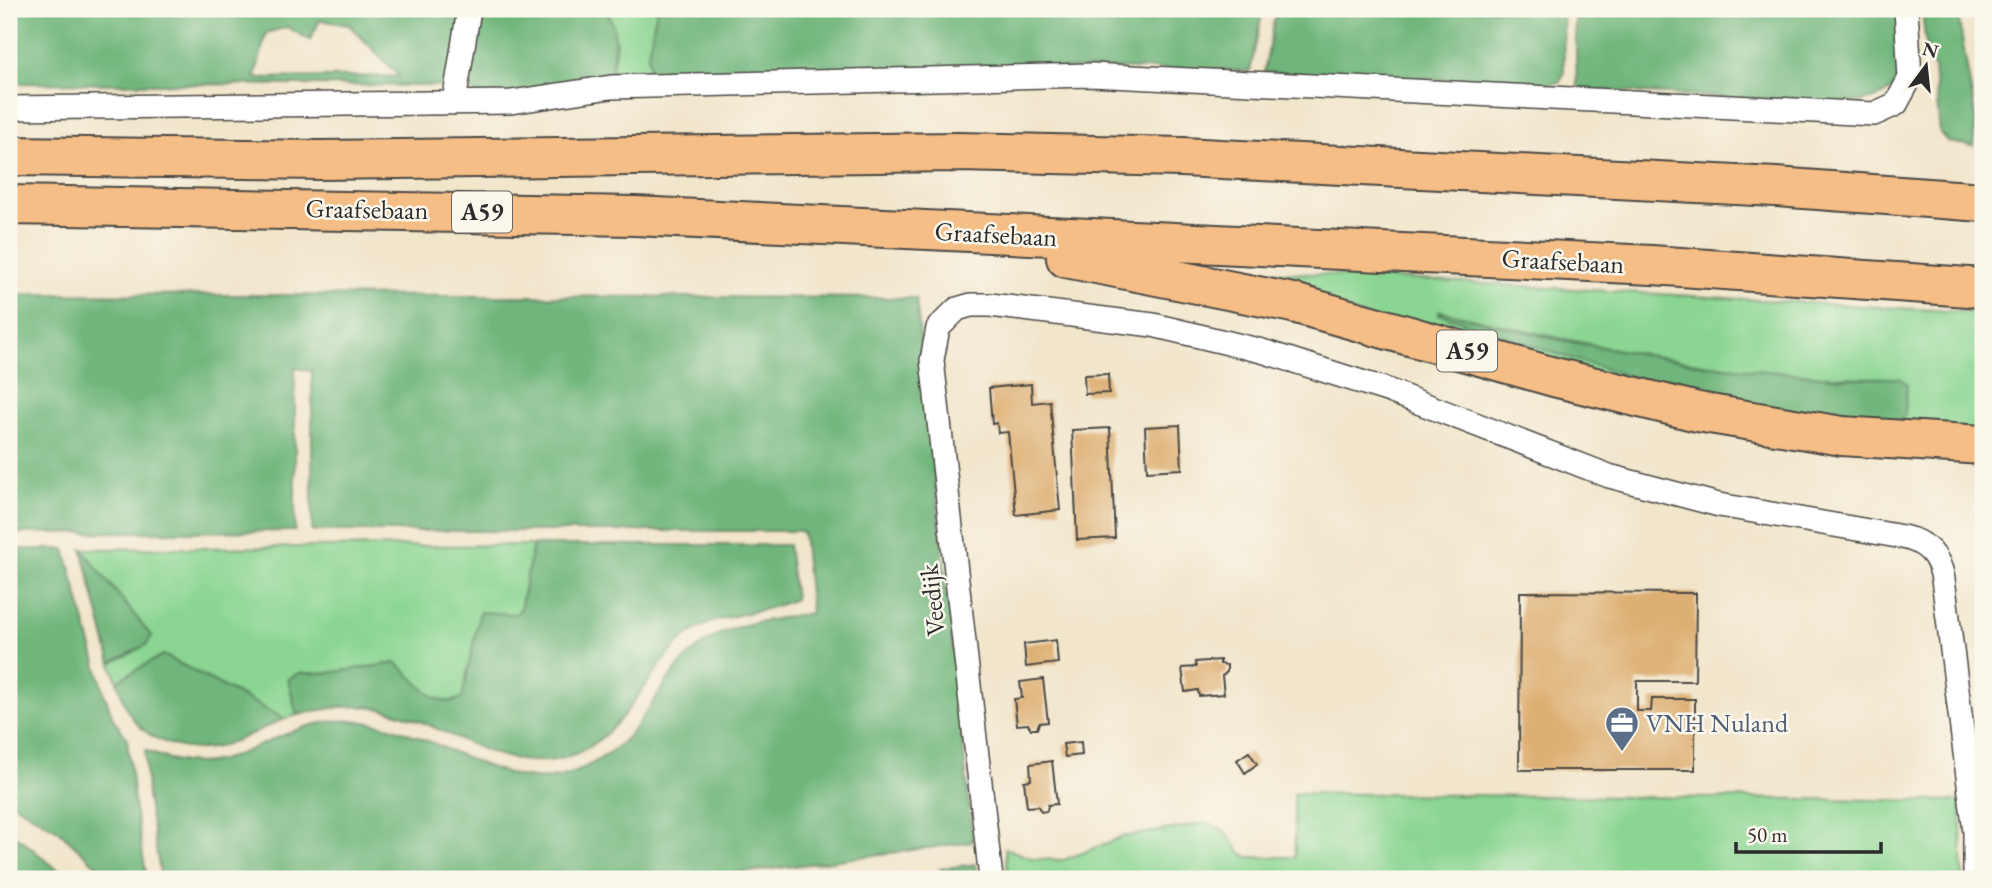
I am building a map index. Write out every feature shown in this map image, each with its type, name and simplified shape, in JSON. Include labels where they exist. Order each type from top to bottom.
[{"type":"highway","name":"Graafsebaan","points":[[9,156],[321,160],[958,152],[1359,164],[1776,187],[1983,202]]},
{"type":"highway","name":"A59","points":[[1776,187],[1928,178],[1983,180]]},
{"type":"highway","name":"Graafsebaan","points":[[9,205],[318,208],[635,216],[1652,265],[1983,288]]},
{"type":"highway","name":"A59","points":[[955,232],[1091,263],[1293,303],[1555,377],[1698,412],[1842,436],[1983,445]]},
{"type":"street","points":[[454,103],[469,9]]},
{"type":"street","points":[[9,108],[511,102],[611,88],[1091,75],[1572,97],[1842,115],[1874,114],[1896,104],[1910,78],[1906,9]]},
{"type":"street","name":"Veedijk","points":[[991,879],[932,360],[933,342],[946,318],[957,309],[990,304],[1153,325],[1262,351],[1387,390],[1609,476],[1719,505],[1915,540],[1933,552],[1941,566],[1975,832],[1975,879]]},
{"type":"green space","points":[[9,9],[464,9],[450,86],[9,83]],"holes":[[[320,20],[349,25],[399,76],[255,78],[266,33],[287,27],[310,40]]]},
{"type":"green space","points":[[481,9],[605,9],[615,35],[610,81],[479,97],[468,87]]},
{"type":"green space","points":[[605,9],[657,9],[648,54],[650,77],[610,81],[616,43]]},
{"type":"green space","points":[[657,9],[1263,9],[1250,71],[950,69],[650,77],[648,54]]},
{"type":"green space","points":[[1276,9],[1563,9],[1564,73],[1560,82],[1546,84],[1264,72]]},
{"type":"green space","points":[[1575,9],[1898,9],[1902,65],[1899,78],[1893,87],[1882,95],[1841,104],[1577,89]]},
{"type":"green space","points":[[1922,9],[1957,9],[1976,120],[1973,146],[1948,142],[1940,133],[1934,68],[1927,58]]},
{"type":"green space","points":[[1163,265],[1983,313],[1983,398],[1976,434],[1699,399]],"holes":[[[1440,311],[1553,337],[1725,367],[1841,377],[1899,378],[1699,394]]]},
{"type":"green space","points":[[9,294],[916,298],[973,842],[696,879],[161,879],[147,796],[145,750],[172,760],[196,763],[218,761],[302,728],[327,722],[361,721],[393,728],[517,776],[546,778],[575,772],[601,758],[625,739],[671,676],[701,645],[737,627],[811,613],[803,533],[312,531],[312,371],[295,368],[295,531],[9,533]]},
{"type":"green space","points":[[1439,311],[1561,340],[1705,365],[1842,378],[1899,378],[1907,384],[1905,414],[1899,422],[1874,420],[1773,408],[1699,394],[1568,357],[1439,314]]},
{"type":"green space","points":[[533,545],[520,610],[462,698],[442,701],[433,697],[396,663],[328,673],[299,673],[288,679],[297,715],[285,719],[163,655],[117,681],[111,663],[134,652],[152,637],[82,549]]},
{"type":"green space","points":[[533,545],[788,545],[795,599],[721,619],[693,632],[666,658],[624,715],[608,732],[591,746],[571,756],[547,761],[525,761],[503,756],[398,713],[376,708],[346,707],[297,715],[288,679],[299,673],[328,673],[396,663],[433,697],[442,701],[462,698],[480,612],[516,614],[520,610]]},
{"type":"green space","points":[[9,549],[65,549],[105,696],[114,720],[127,738],[147,879],[111,879],[59,831],[9,801]]},
{"type":"green space","points":[[82,549],[152,637],[146,645],[111,663]]},
{"type":"green space","points":[[163,655],[285,719],[212,748],[186,748],[161,741],[139,726],[131,716],[117,681]]},
{"type":"green space","points":[[1294,793],[1960,801],[1963,879],[1008,879],[1005,848],[1034,859],[1064,860],[1122,837],[1208,823],[1225,831],[1241,853],[1248,857],[1295,857]]},
{"type":"green space","points":[[9,833],[24,842],[69,879],[9,879]]},
{"type":"green space","points":[[975,864],[977,879],[941,879],[940,869]]},
{"type":"building","points":[[1108,374],[1109,393],[1085,394],[1084,375]]},
{"type":"building","points":[[1031,384],[1032,403],[1050,401],[1060,510],[1016,515],[1008,432],[998,433],[997,423],[992,424],[989,388]]},
{"type":"building","points":[[1180,425],[1182,469],[1147,471],[1145,427]]},
{"type":"building","points":[[1110,428],[1115,538],[1077,540],[1072,430]]},
{"type":"building","points":[[1520,592],[1696,593],[1695,681],[1637,681],[1637,711],[1651,711],[1652,699],[1695,699],[1695,770],[1519,770]]},
{"type":"building","points":[[1056,640],[1058,663],[1026,667],[1024,644]]},
{"type":"building","points":[[1220,660],[1220,664],[1227,665],[1227,672],[1222,676],[1224,694],[1199,696],[1198,690],[1185,692],[1182,668],[1196,667],[1195,662]]},
{"type":"building","points":[[1043,679],[1048,722],[1039,723],[1037,729],[1031,729],[1028,724],[1017,725],[1014,699],[1022,698],[1020,682]]},
{"type":"building","points":[[1081,742],[1082,755],[1065,757],[1063,744]]},
{"type":"building","points":[[1249,752],[1257,764],[1245,773],[1237,760]]},
{"type":"building","points":[[1052,761],[1057,804],[1048,805],[1047,811],[1041,812],[1038,806],[1027,807],[1024,781],[1031,780],[1030,764]]},
{"type":"place","name":"VNH Nuland","points":[[1622,753]]}]
